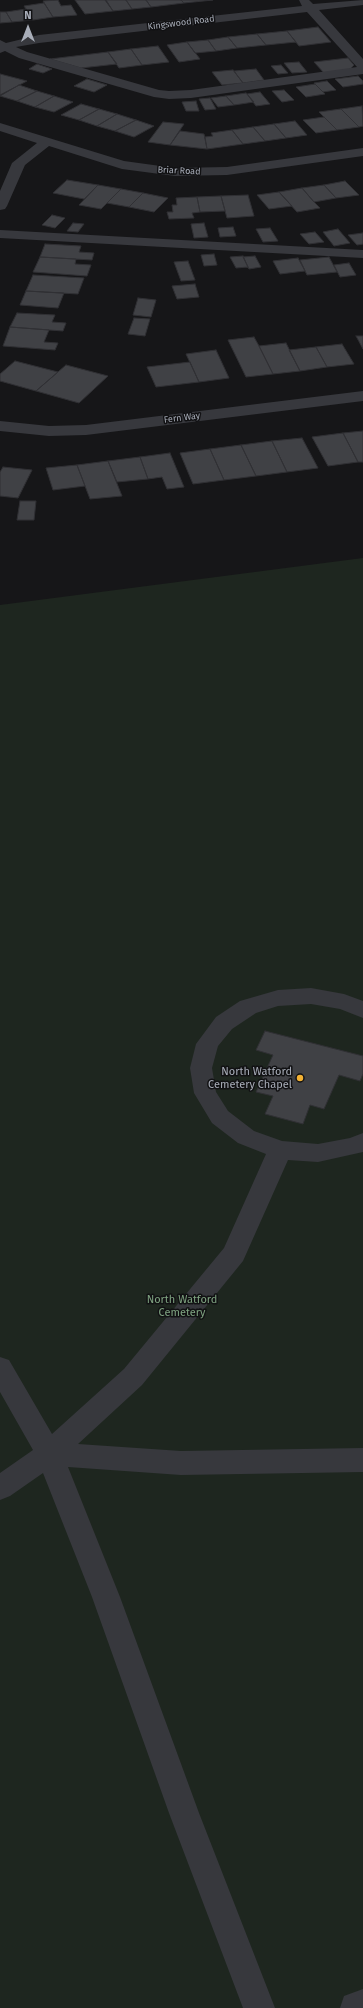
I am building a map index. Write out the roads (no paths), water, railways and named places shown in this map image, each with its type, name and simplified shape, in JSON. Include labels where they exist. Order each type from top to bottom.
[{"type":"street","name":"Kingswood Road","points":[[1,47],[39,39],[307,4],[363,2]]},
{"type":"street","points":[[307,4],[363,66]]},
{"type":"street","points":[[1,47],[31,58],[158,94],[169,95],[191,94],[363,70]]},
{"type":"street","name":"Briar Road","points":[[0,127],[122,165],[175,172],[260,168],[363,152]]},
{"type":"street","points":[[0,206],[19,163],[46,142]]},
{"type":"street","points":[[0,234],[363,254]]},
{"type":"street","name":"Fern Way","points":[[0,426],[48,431],[86,430],[363,396]]},
{"type":"street","points":[[363,1010],[344,1002],[311,996],[278,998],[248,1007],[224,1023],[207,1044],[201,1068],[205,1094],[220,1117],[246,1137],[280,1150],[318,1153],[354,1146],[363,1142]]},
{"type":"street","points":[[0,1488],[49,1454],[133,1377],[234,1254],[280,1150]]},
{"type":"street","points":[[0,1368],[49,1454],[106,1596],[187,1820],[259,2008]]},
{"type":"street","points":[[49,1454],[181,1463],[363,1460]]},
{"type":"street","points":[[356,2008],[363,2005]]},
{"type":"place","name":"North Watford Cemetery Chapel","points":[[300,1078]]},
{"type":"park label","name":"North Watford Cemetery","points":[[182,1306]]}]
